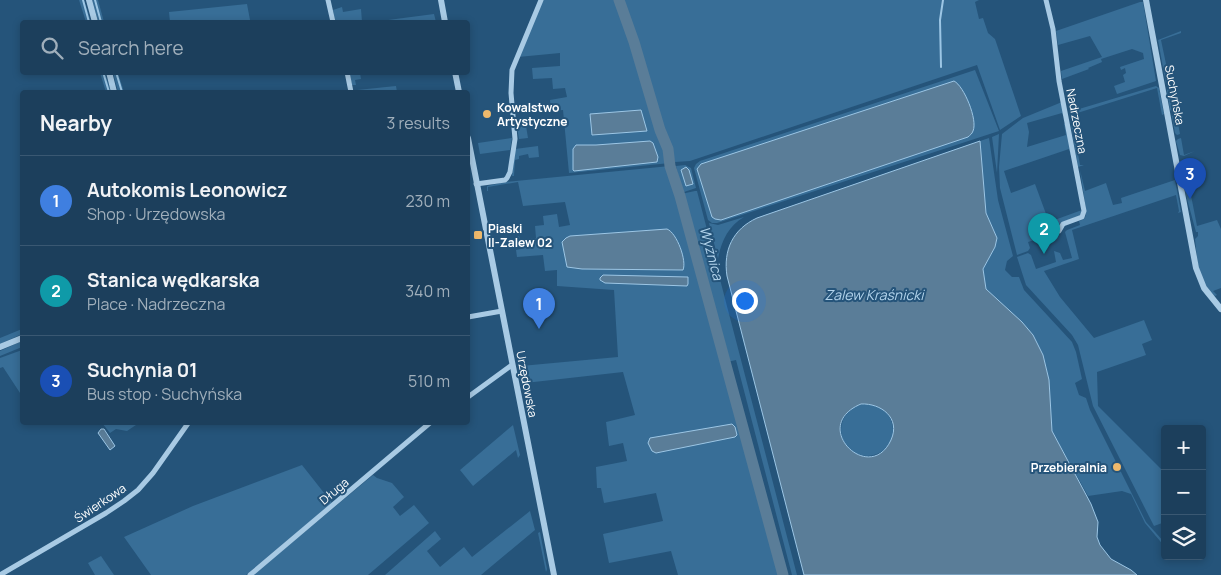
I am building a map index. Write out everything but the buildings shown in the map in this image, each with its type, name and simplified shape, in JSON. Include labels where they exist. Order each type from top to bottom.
[{"type":"street","points":[[88,0],[94,20]]},
{"type":"street","points":[[328,0],[333,20]]},
{"type":"street","points":[[441,0],[445,20]]},
{"type":"street","points":[[476,184],[505,180],[509,175],[515,138],[511,92],[512,70],[516,55],[541,0]]},
{"type":"street","name":"Nadrzeczna","points":[[1046,0],[1053,29],[1059,81],[1084,209],[1082,217],[1063,224],[1058,231]]},
{"type":"street","name":"Suchyńska","points":[[1146,0],[1197,273],[1204,288],[1221,310]]},
{"type":"street","points":[[110,75],[114,90]]},
{"type":"street","points":[[348,75],[351,90]]},
{"type":"street","points":[[456,75],[459,90]]},
{"type":"street","name":"Urzędowska","points":[[470,150],[554,575]]},
{"type":"street","points":[[470,317],[502,311]]},
{"type":"street","points":[[0,348],[20,339]]},
{"type":"street","points":[[470,396],[512,365]]},
{"type":"street","name":"Świerkowa","points":[[0,575],[106,513],[138,490],[153,473],[187,425]]},
{"type":"street","name":"Długa","points":[[250,575],[427,425]]},
{"type":"shaded area","points":[[79,0],[84,0],[90,20],[85,20]]},
{"type":"shaded area","points":[[92,0],[98,0],[103,20],[97,20]]},
{"type":"shaded area","points":[[543,0],[979,0],[975,2],[979,19],[983,18],[988,33],[995,39],[1021,116],[1000,130],[977,65],[690,161],[675,162],[672,152],[669,153],[670,163],[569,173],[563,110],[551,111],[550,100],[567,97],[565,88],[553,89],[552,78],[533,79],[532,68],[560,66],[560,53],[518,57]]},
{"type":"shaded area","points":[[1143,2],[1156,81],[1117,94],[1114,86],[1125,82],[1123,75],[1126,73],[1125,68],[1121,70],[1120,67],[1144,59],[1143,53],[1132,49],[1101,59],[1102,62],[1089,69],[1062,79],[1061,71],[1102,57],[1090,36],[1058,45],[1056,31]]},
{"type":"shaded area","points":[[247,4],[250,20],[170,20],[169,12]]},
{"type":"shaded area","points":[[342,7],[343,12],[361,9],[362,20],[335,20],[333,10]]},
{"type":"shaded area","points":[[434,14],[436,20],[388,20]]},
{"type":"shaded area","points":[[1181,31],[1181,33],[1161,40],[1170,83],[1166,84],[1158,40]]},
{"type":"shaded area","points":[[975,70],[999,131],[717,223],[712,223],[708,220],[694,168],[700,161]]},
{"type":"shaded area","points":[[101,75],[106,75],[110,90],[105,90]]},
{"type":"shaded area","points":[[114,75],[119,75],[123,90],[117,90]]},
{"type":"shaded area","points":[[350,75],[360,75],[361,79],[355,80],[356,85],[352,85]]},
{"type":"shaded area","points":[[396,86],[397,90],[357,90]]},
{"type":"shaded area","points":[[1156,86],[1159,88],[1164,114],[1162,115],[1157,88],[1071,115],[1080,165],[1084,165],[1078,167],[1069,112]]},
{"type":"shaded area","points":[[1171,88],[1175,109],[1172,111],[1170,110],[1167,90]]},
{"type":"shaded area","points":[[1062,102],[1065,115],[1062,113],[1027,123],[1029,132],[1027,147],[1066,135],[1064,124],[1066,123],[1074,166],[1069,149],[1004,171],[1011,193],[1035,184],[1049,222],[1082,210],[1080,216],[1060,223],[1053,234],[1028,242],[1030,248],[1028,251],[1017,255],[1000,188],[999,167],[1002,134],[1023,118]]},
{"type":"shaded area","points":[[1176,113],[1180,134],[1177,135],[1172,116]]},
{"type":"shaded area","points":[[526,126],[528,138],[519,139],[517,127]]},
{"type":"shaded area","points":[[999,134],[997,173],[992,137]]},
{"type":"shaded area","points":[[512,138],[510,150],[480,154],[478,143]]},
{"type":"shaded area","points":[[989,138],[998,200],[1013,256],[1007,261],[1005,270],[1012,277],[1019,277],[1024,290],[1072,342],[1082,379],[1075,383],[1079,395],[1086,398],[1090,410],[1146,522],[1161,539],[1161,542],[1145,523],[1131,494],[1122,491],[1088,496],[1052,431],[1049,380],[1043,355],[1033,335],[1022,322],[986,289],[983,269],[995,247],[997,238],[986,213],[980,141]]},
{"type":"shaded area","points":[[1181,138],[1184,155],[1195,151],[1184,156],[1180,155],[1176,141]]},
{"type":"shaded area","points":[[538,146],[539,157],[529,158],[528,154],[519,156],[519,159],[515,160],[514,176],[512,176],[515,149]]},
{"type":"shaded area","points":[[685,165],[691,168],[696,188],[681,193],[676,166]]},
{"type":"shaded area","points":[[670,166],[781,575],[678,575],[671,551],[609,563],[603,534],[663,521],[656,493],[604,503],[601,488],[597,488],[596,467],[627,461],[623,443],[609,446],[606,422],[635,415],[623,372],[525,383],[521,366],[618,357],[614,290],[557,286],[557,270],[545,271],[543,255],[517,257],[516,250],[521,249],[520,246],[516,246],[515,236],[519,236],[520,239],[536,238],[535,226],[544,225],[543,216],[557,214],[559,227],[570,225],[565,202],[523,206],[518,182],[488,187],[488,191],[487,186],[505,182]]},
{"type":"shaded area","points":[[1080,170],[1085,191],[1106,183],[1113,205],[1122,203],[1121,198],[1175,180],[1181,212],[1178,213],[1176,195],[1072,230],[1079,259],[1044,271],[1060,297],[1094,338],[1144,320],[1152,340],[1142,344],[1146,355],[1097,372],[1098,406],[1161,469],[1161,523],[1154,526],[1093,406],[1078,345],[1072,335],[1026,285],[1017,257],[1028,253],[1031,255],[1036,269],[1056,262],[1054,251],[1060,253],[1063,260],[1072,258],[1065,232],[1080,225],[1079,221],[1084,218],[1086,210]]},
{"type":"shaded area","points":[[1185,180],[1188,180],[1197,226],[1217,220],[1221,229],[1221,288],[1213,291],[1217,295],[1215,296],[1205,285],[1199,270],[1195,239],[1198,236],[1198,232],[1196,232],[1183,184]]},
{"type":"shaded area","points":[[697,191],[797,575],[792,575],[736,360],[727,362],[681,194]]},
{"type":"shaded area","points":[[744,217],[726,235],[718,259],[709,223],[718,225]]},
{"type":"shaded area","points":[[20,330],[20,335],[0,344],[0,338]]},
{"type":"shaded area","points":[[20,342],[20,348],[0,356],[0,351]]},
{"type":"shaded area","points":[[20,351],[20,393],[3,367],[0,368],[0,358]]},
{"type":"shaded area","points":[[862,404],[872,404],[886,411],[893,425],[893,435],[886,449],[872,456],[862,456],[852,452],[845,445],[841,435],[841,425],[845,415],[852,408]]},
{"type":"shaded area","points":[[104,425],[136,425],[127,431],[116,429],[110,433]]},
{"type":"shaded area","points":[[513,425],[520,455],[518,458],[516,450],[473,486],[460,470]]},
{"type":"shaded area","points":[[302,465],[332,503],[246,575],[151,575],[124,537],[193,506]]},
{"type":"shaded area","points":[[373,475],[392,483],[404,497],[393,507],[400,516],[414,505],[429,523],[368,575],[253,575]]},
{"type":"shaded area","points":[[530,511],[535,530],[481,575],[385,575],[435,531],[441,539],[427,551],[440,567],[464,547],[472,557]]},
{"type":"shaded area","points":[[540,532],[547,569],[546,572],[538,533]]},
{"type":"shaded area","points":[[101,556],[114,575],[95,575],[88,563]]},
{"type":"water","points":[[954,81],[966,96],[974,119],[973,132],[968,137],[721,220],[712,217],[697,169],[701,164]]},
{"type":"water","points":[[641,110],[647,131],[592,135],[590,114]]},
{"type":"water","points":[[650,141],[653,143],[658,157],[657,162],[573,170],[573,149],[576,145]]},
{"type":"water","name":"Zalew Kraśnicki","points":[[980,141],[986,213],[997,238],[995,247],[983,269],[986,289],[1022,322],[1033,335],[1043,355],[1049,380],[1052,431],[1091,504],[1098,522],[1097,537],[1100,545],[1111,559],[1137,575],[804,575],[727,276],[726,266],[731,241],[742,228],[757,218]],"holes":[[[861,404],[876,406],[887,413],[893,425],[891,440],[882,453],[870,457],[858,455],[848,448],[842,437],[840,425],[846,414]]]},
{"type":"water","points":[[686,167],[689,170],[693,184],[686,186],[681,170]]},
{"type":"water","points":[[667,229],[678,241],[684,260],[683,270],[582,269],[567,267],[562,242],[570,236]]},
{"type":"water","points":[[603,275],[688,277],[688,284],[687,286],[605,283],[600,280]]},
{"type":"water","points":[[732,424],[737,435],[735,437],[656,453],[652,451],[648,443],[650,438]]},
{"type":"water","points":[[101,429],[104,429],[115,446],[110,450],[98,433]]},
{"type":"waterway","points":[[83,0],[88,20]]},
{"type":"waterway","points":[[95,0],[100,20]]},
{"type":"waterway","name":"Wyżnica","points":[[619,0],[634,42],[660,130],[668,149],[670,166],[680,196],[783,575]]},
{"type":"waterway","points":[[941,67],[940,20],[943,0]]},
{"type":"waterway","points":[[104,75],[108,90]]},
{"type":"waterway","points":[[117,75],[121,90]]},
{"type":"place","name":"Kowalstwo Artystyczne","points":[[487,114]]},
{"type":"place","name":"Suchynia 01","points":[[1190,199]]},
{"type":"place","name":"Piaski II-Zalew 02","points":[[478,235]]},
{"type":"place","name":"Stanica wędkarska","points":[[1044,254]]},
{"type":"place","name":"Autokomis Leonowicz","points":[[539,329]]},
{"type":"place","name":"Przebieralnia","points":[[1117,467]]}]
